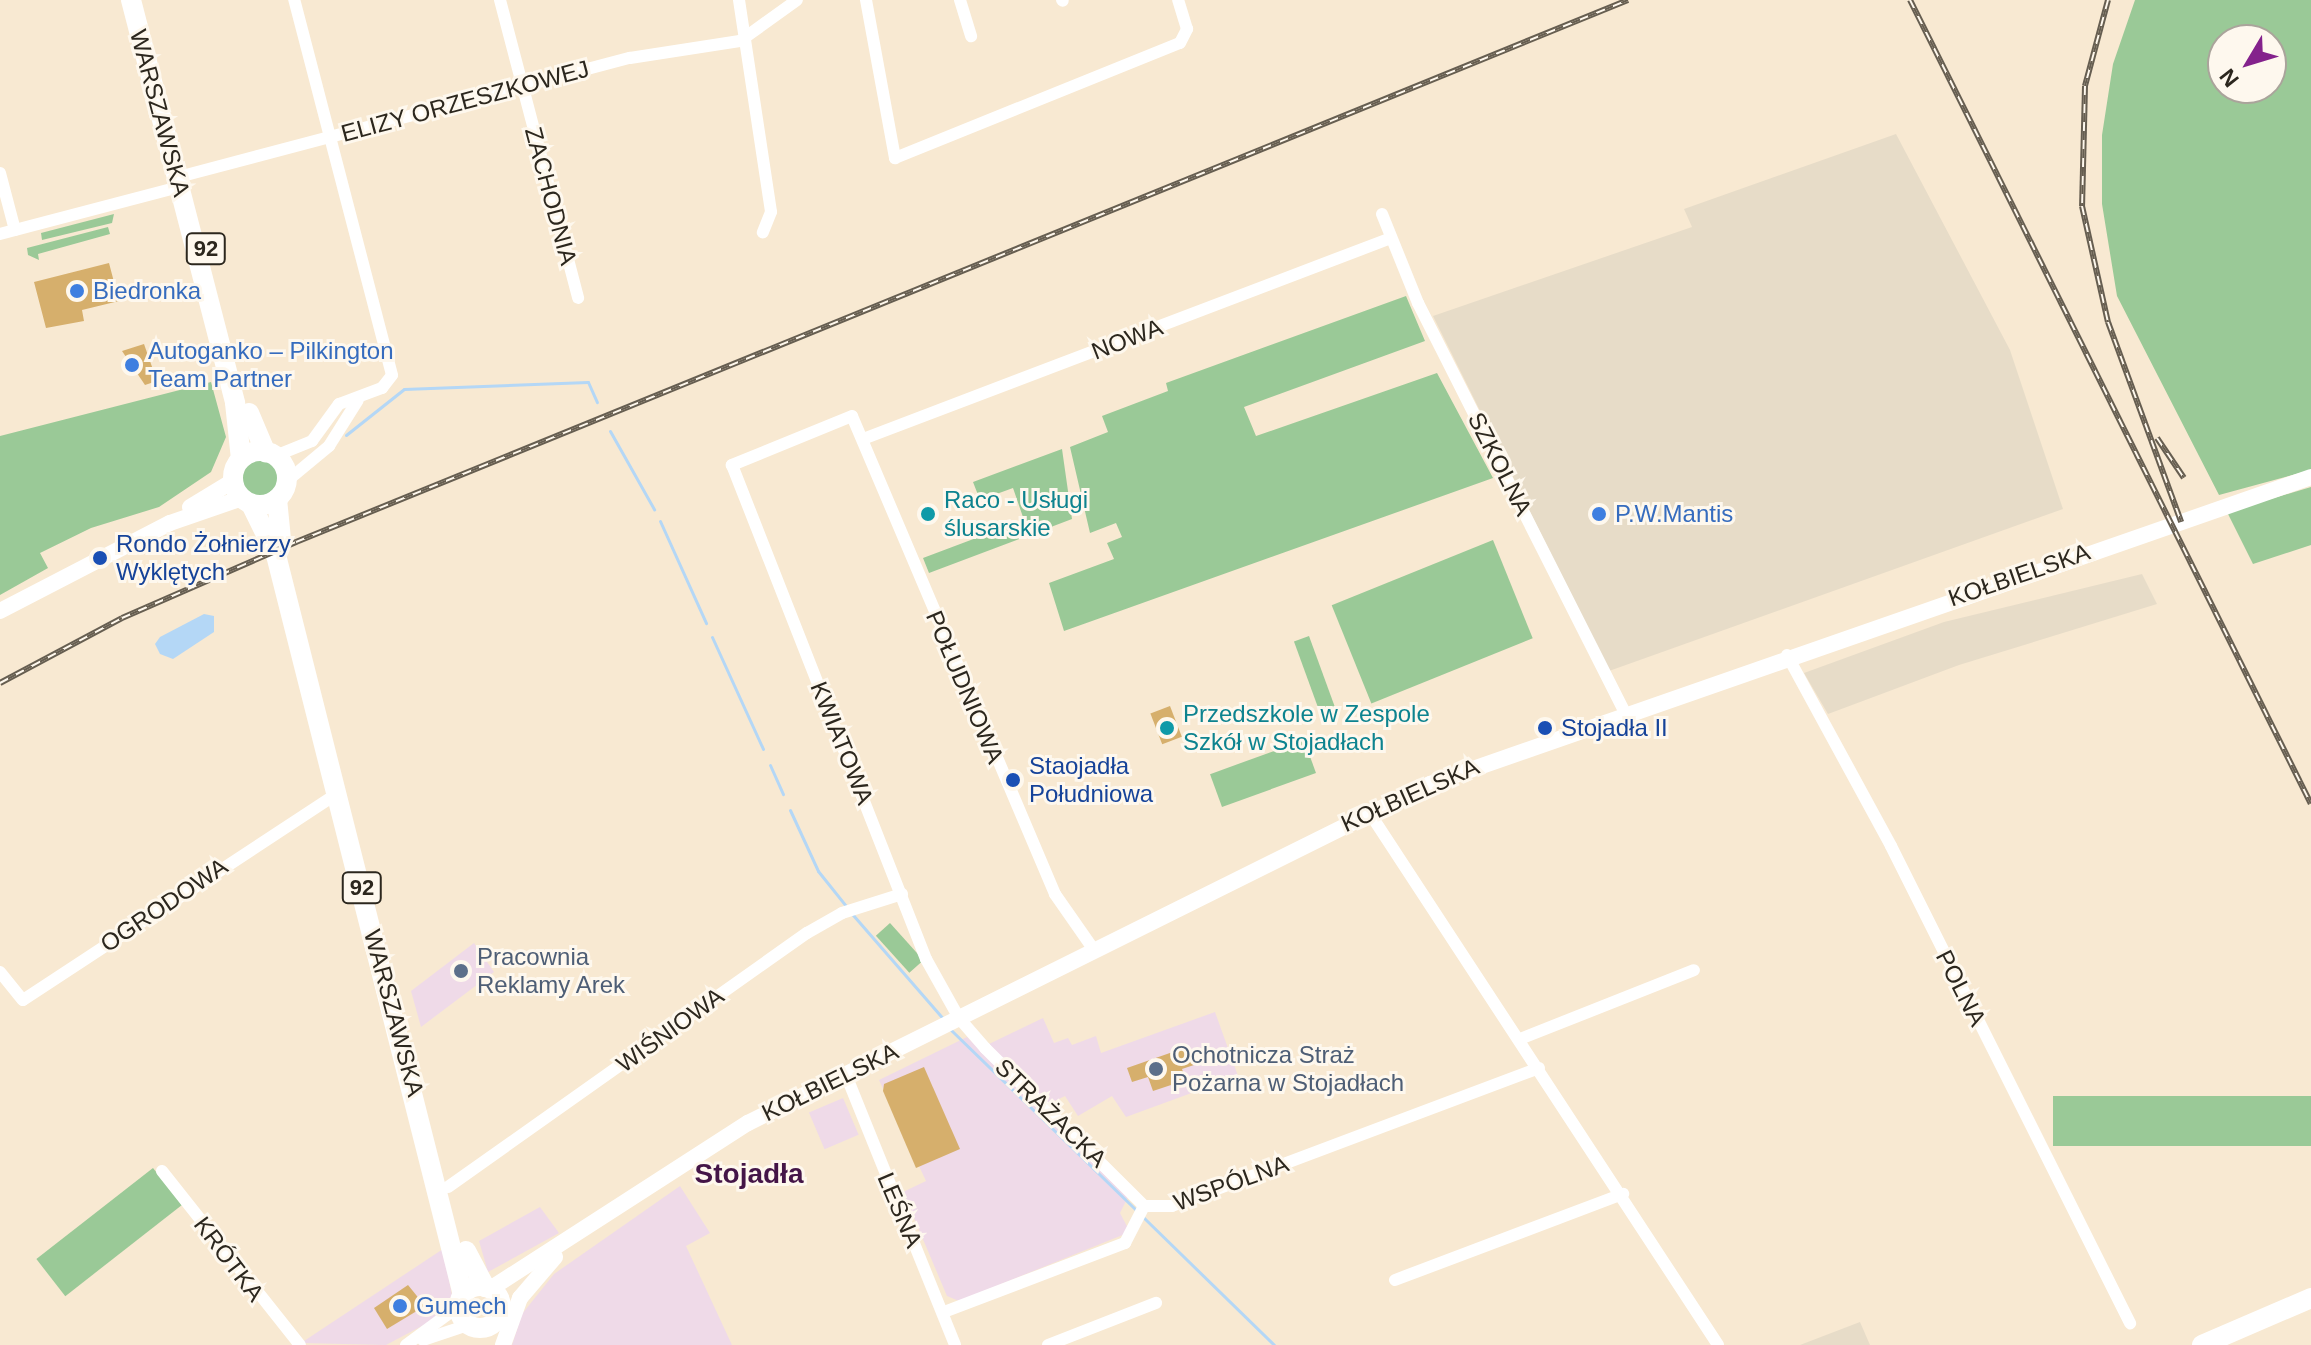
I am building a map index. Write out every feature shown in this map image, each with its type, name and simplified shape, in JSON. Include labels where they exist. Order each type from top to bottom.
[{"type":"main road","name":"WARSZAWSKA","points":[[131,0],[246,403],[270,454]]},
{"type":"main road","name":"WARSZAWSKA","points":[[139,0],[235,403],[241,459]]},
{"type":"main road","points":[[241,459],[270,454]]},
{"type":"main road","name":"92","points":[[270,454],[282,490]]},
{"type":"main road","name":"92","points":[[241,459],[242,494]]},
{"type":"main road","name":"WARSZAWSKA","points":[[282,490],[281,541],[464,1245],[488,1288]]},
{"type":"main road","points":[[242,494],[282,490]]},
{"type":"main road","name":"WARSZAWSKA","points":[[242,494],[272,540],[461,1300]]},
{"type":"main road","points":[[461,1300],[488,1288]]},
{"type":"main road","name":"92","points":[[488,1288],[495,1326]]},
{"type":"main road","points":[[2202,1345],[2311,1298]]},
{"type":"main road","name":"92","points":[[461,1300],[478,1345]]},
{"type":"main road","points":[[468,1325],[495,1326]]},
{"type":"street","points":[[270,454],[307,445],[339,404],[387,385],[392,375],[294,0]]},
{"type":"street","name":"ZACHODNIA","points":[[500,0],[578,298]]},
{"type":"street","points":[[739,0],[771,212],[763,232]]},
{"type":"street","points":[[745,37],[797,0]]},
{"type":"street","points":[[866,0],[895,158],[1180,43],[1187,29],[1178,0]]},
{"type":"street","points":[[960,0],[971,36]]},
{"type":"street","name":"ELIZY ORZESZKOWEJ","points":[[0,234],[183,186],[329,136],[630,58],[745,37]]},
{"type":"street","points":[[0,173],[15,230]]},
{"type":"street","name":"SZKOLNA","points":[[1382,214],[1391,238],[1625,712]]},
{"type":"street","name":"NOWA","points":[[863,439],[1391,238]]},
{"type":"street","points":[[282,490],[329,446],[360,397]]},
{"type":"street","name":"POŁUDNIOWA","points":[[732,465],[852,416],[1055,894],[1094,950]]},
{"type":"street","name":"KWIATOWA","points":[[732,465],[952,1022]]},
{"type":"street","name":"KOŁBIELSKA","points":[[488,1288],[568,1244],[704,1149],[1369,812],[1491,759],[2194,513],[2311,477]]},
{"type":"street","points":[[0,611],[170,523],[242,494]]},
{"type":"street","name":"POLNA","points":[[1787,655],[1885,833],[2130,1323]]},
{"type":"street","name":"OGRODOWA","points":[[0,972],[23,1000],[337,794]]},
{"type":"street","points":[[1369,812],[1623,1194],[1718,1345]]},
{"type":"street","name":"WIŚNIOWA","points":[[448,1187],[848,911],[902,894]]},
{"type":"street","points":[[1520,1039],[1694,970]]},
{"type":"street","name":"STRAŻACKA","points":[[952,1022],[1143,1211]]},
{"type":"street","name":"WSPÓLNA","points":[[1143,1211],[1172,1206],[1539,1068]]},
{"type":"street","name":"LEŚNA","points":[[846,1075],[955,1345]]},
{"type":"street","name":"KRÓTKA","points":[[162,1171],[300,1345]]},
{"type":"street","points":[[1395,1280],[1623,1194]]},
{"type":"street","points":[[944,1312],[1125,1243],[1143,1211]]},
{"type":"street","name":"KOŁBIELSKA","points":[[495,1326],[568,1244]]},
{"type":"street","points":[[503,1345],[516,1305],[555,1257]]},
{"type":"street","points":[[406,1345],[461,1300]]},
{"type":"street","points":[[1048,1345],[1156,1303]]},
{"type":"street","points":[[413,1345],[468,1325]]},
{"type":"shaded area","points":[[1896,134],[2010,350],[2063,509],[1609,671],[1433,316],[1692,227],[1684,209]]},
{"type":"shaded area","points":[[2142,574],[2157,604],[1959,665],[1828,714],[1804,673],[1944,622]]},
{"type":"shaded area","points":[[474,943],[494,972],[421,1027],[411,991]]},
{"type":"shaded area","points":[[1215,1012],[1238,1076],[1126,1117],[1112,1096],[1078,1116],[1065,1096],[1047,1105],[989,1044],[1043,1018],[1054,1043],[1068,1038],[1072,1045],[1096,1036],[1101,1053]]},
{"type":"shaded area","points":[[967,1037],[1129,1195],[1120,1213],[1130,1232],[959,1301],[947,1296],[903,1192],[926,1181],[879,1080]]},
{"type":"shaded area","points":[[843,1098],[859,1135],[825,1149],[809,1112]]},
{"type":"shaded area","points":[[680,1186],[710,1233],[686,1246],[732,1345],[512,1345],[522,1314],[554,1274]]},
{"type":"shaded area","points":[[540,1207],[559,1233],[488,1272],[479,1241]]},
{"type":"shaded area","points":[[443,1249],[452,1295],[437,1318],[386,1345],[301,1343]]},
{"type":"shaded area","points":[[1860,1322],[1870,1345],[1800,1345],[1813,1340]]},
{"type":"green space","points":[[2135,0],[2311,0],[2311,470],[2219,495],[2117,296],[2102,204],[2102,135],[2113,64]]},
{"type":"green space","points":[[114,214],[112,223],[42,240],[41,233]]},
{"type":"green space","points":[[108,227],[110,234],[38,254],[39,260],[28,255],[27,248]]},
{"type":"green space","points":[[1406,296],[1425,341],[1244,407],[1256,436],[1437,373],[1493,478],[1064,631],[1049,583],[1114,559],[1107,543],[1122,537],[1116,523],[1090,533],[1070,447],[1108,432],[1102,416],[1168,391],[1166,383]]},
{"type":"green space","points":[[211,382],[226,437],[211,472],[159,507],[91,528],[40,553],[48,568],[0,595],[0,436]]},
{"type":"green space","points":[[1062,449],[1072,519],[929,573],[923,558],[1024,520],[1013,488],[980,500],[973,482]]},
{"type":"green space","points":[[260,457],[275,463],[281,478],[275,493],[260,499],[245,493],[239,478],[245,463]]},
{"type":"green space","points":[[2311,487],[2311,545],[2253,564],[2227,512]]},
{"type":"green space","points":[[1493,540],[1533,638],[1371,703],[1332,605]]},
{"type":"green space","points":[[1309,636],[1337,712],[1322,718],[1294,641]]},
{"type":"green space","points":[[1304,740],[1316,773],[1222,807],[1210,774]]},
{"type":"green space","points":[[890,923],[923,960],[909,973],[876,936]]},
{"type":"green space","points":[[2053,1096],[2311,1096],[2311,1146],[2053,1146]]},
{"type":"green space","points":[[153,1168],[182,1205],[65,1296],[36,1259]]},
{"type":"water","points":[[204,614],[214,616],[214,632],[173,659],[160,654],[155,644],[160,637]]},
{"type":"building","name":"Biedronka","points":[[109,263],[119,301],[82,310],[84,321],[46,328],[34,282]]},
{"type":"building","name":"Autoganko – Pilkington Team Partner","points":[[144,344],[157,381],[145,385],[122,351]]},
{"type":"building","name":"Przedszkole w Zespole Szkół w Stojadłach","points":[[1170,706],[1182,737],[1162,744],[1150,714]]},
{"type":"building","name":"Ochotnicza Straż Pożarna w Stojadłach","points":[[1187,1047],[1194,1065],[1182,1069],[1186,1080],[1153,1091],[1148,1077],[1132,1082],[1127,1068]]},
{"type":"building","points":[[924,1067],[960,1149],[916,1168],[883,1091],[884,1084]]},
{"type":"building","name":"Gumech","points":[[408,1285],[425,1306],[387,1329],[374,1308]]},
{"type":"waterway","points":[[346,435],[404,389],[588,382],[597,402]]},
{"type":"waterway","points":[[610,431],[654,509]]},
{"type":"waterway","points":[[660,521],[706,623]]},
{"type":"waterway","points":[[712,637],[763,749]]},
{"type":"waterway","points":[[770,765],[783,794]]},
{"type":"waterway","points":[[790,810],[818,871],[846,906]]},
{"type":"waterway","points":[[853,915],[945,1021]]},
{"type":"waterway","points":[[951,1030],[1138,1212]]},
{"type":"waterway","points":[[1143,1217],[1274,1345]]},
{"type":"railway","points":[[0,683],[122,618],[296,542],[1628,0]]},
{"type":"railway","points":[[1910,0],[2311,804]]},
{"type":"railway","points":[[2108,0],[2085,86],[2082,206],[2108,322],[2181,522]]},
{"type":"railway","points":[[2157,438],[2184,478]]},
{"type":"place","name":"Biedronka","points":[[77,291]]},
{"type":"place","name":"Autoganko – Pilkington Team Partner","points":[[132,365]]},
{"type":"place","name":"Raco - Usługi ślusarskie","points":[[928,514]]},
{"type":"place","name":"P.W.Mantis","points":[[1599,514]]},
{"type":"place","name":"Rondo Żołnierzy Wyklętych","points":[[100,558]]},
{"type":"place","name":"Przedszkole w Zespole Szkół w Stojadłach","points":[[1167,728]]},
{"type":"place","name":"Stojadła II","points":[[1545,728]]},
{"type":"place","name":"Staojadła Południowa","points":[[1013,780]]},
{"type":"place","name":"Pracownia Reklamy Arek","points":[[461,971]]},
{"type":"place","name":"Ochotnicza Straż Pożarna w Stojadłach","points":[[1156,1069]]},
{"type":"place","name":"Gumech","points":[[400,1306]]},
{"type":"district","name":"Stojadła","points":[[749,1174]]}]
